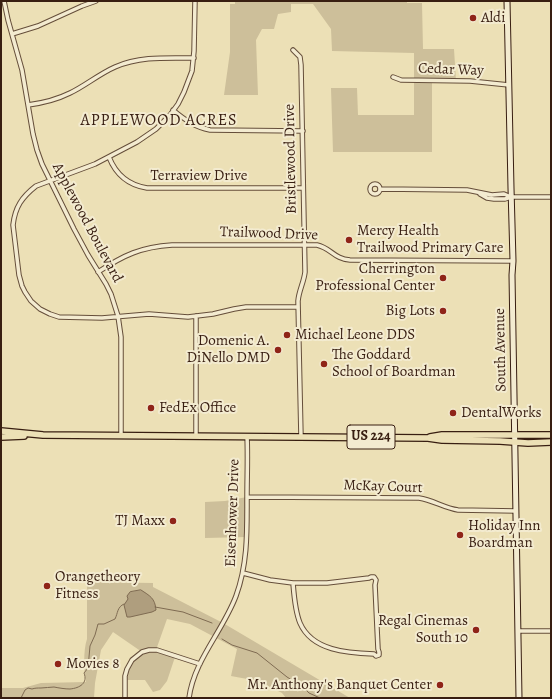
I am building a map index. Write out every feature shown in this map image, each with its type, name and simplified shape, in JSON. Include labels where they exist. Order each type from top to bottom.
[{"type":"main road","name":"South Avenue","points":[[507,1],[513,261],[519,698]]},
{"type":"main road","name":"US 224","points":[[1,431],[43,434],[428,438],[442,440],[527,443],[551,442]]},
{"type":"main road","name":"US 224","points":[[1,437],[43,434]]},
{"type":"main road","name":"US 224","points":[[428,438],[442,434],[551,435]]},
{"type":"street","name":"Applewood Boulevard","points":[[4,1],[22,70],[37,150],[80,241],[111,294],[118,316],[121,337],[121,435]]},
{"type":"street","points":[[12,34],[38,26],[96,1]]},
{"type":"street","points":[[195,1],[194,58],[192,71],[181,99],[163,123],[149,135],[109,157],[36,186],[28,192],[21,201],[17,208],[13,225],[19,274],[22,286],[31,301],[40,309],[59,317],[98,318],[149,314],[181,317],[212,314],[246,307],[298,307]]},
{"type":"street","name":"Bristlewood Drive","points":[[293,50],[300,57],[301,62],[303,131],[305,275],[299,292],[298,307],[301,437]]},
{"type":"street","points":[[28,105],[47,102],[64,96],[105,72],[127,62],[149,58],[194,58]]},
{"type":"street","name":"Cedar Way","points":[[393,76],[401,80],[473,82],[509,85]]},
{"type":"street","points":[[174,110],[183,119],[191,124],[210,130],[303,131]]},
{"type":"street","name":"Terraview Drive","points":[[109,157],[114,168],[122,177],[132,184],[147,188],[303,188]]},
{"type":"street","points":[[381,189],[467,190],[492,195],[504,194],[511,197],[551,197]]},
{"type":"street","name":"Trailwood Drive","points":[[98,272],[116,260],[129,254],[143,249],[172,245],[317,245],[322,246],[341,259],[348,260],[513,261]]},
{"type":"street","points":[[196,316],[196,436]]},
{"type":"street","name":"Eisenhower Drive","points":[[189,698],[192,684],[200,664],[236,597],[243,573],[246,546],[247,436]]},
{"type":"street","name":"McKay Court","points":[[247,497],[418,498],[458,510],[516,511]]},
{"type":"street","points":[[243,573],[270,580],[293,583],[327,583],[374,577],[376,580],[378,649],[380,652],[378,655],[339,651],[310,637],[298,619],[293,583]]},
{"type":"street","points":[[518,631],[551,631]]},
{"type":"street","points":[[125,698],[125,676],[127,669],[132,660],[142,652],[148,650],[158,650],[200,664]]},
{"type":"shaded area","points":[[407,1],[407,3],[422,3],[423,49],[454,49],[456,81],[432,81],[432,152],[333,152],[331,88],[357,88],[358,115],[414,115],[414,53],[332,51],[331,29],[313,4],[291,4],[291,12],[278,14],[274,29],[262,29],[256,40],[258,95],[224,95],[230,52],[230,4],[235,4],[235,2]]},
{"type":"shaded area","points":[[247,497],[247,537],[205,538],[205,502],[225,501]]},
{"type":"shaded area","points":[[87,582],[153,583],[153,587],[223,623],[350,698],[286,698],[282,693],[258,681],[231,676],[237,649],[190,624],[167,619],[156,650],[142,652],[113,632],[101,650],[94,698],[1,698],[1,688],[23,688],[41,683],[86,682],[84,660],[87,639]]},
{"type":"shaded area","points":[[141,590],[153,600],[156,610],[127,617],[124,605],[128,599],[127,596],[130,592]]},
{"type":"shaded area","points":[[152,651],[161,652],[175,657],[167,681],[160,690],[153,692],[145,680],[127,680],[131,664],[137,657]]},
{"type":"waterway","points":[[21,698],[25,690],[28,688],[54,687],[70,689],[80,686],[85,680],[84,673],[88,668],[90,646],[98,624],[104,624],[115,619],[119,608],[124,604]]},
{"type":"waterway","points":[[155,607],[183,612],[212,623]]},
{"type":"waterway","points":[[222,639],[232,645],[257,653],[309,693],[320,698]]},
{"type":"place","name":"Aldi","points":[[473,18]]},
{"type":"place","name":"Mercy Health Trailwood Primary Care","points":[[349,240]]},
{"type":"place","name":"Cherrington Professional Center","points":[[443,278]]},
{"type":"place","name":"Big Lots","points":[[443,311]]},
{"type":"place","name":"Michael Leone DDS","points":[[287,335]]},
{"type":"place","name":"Domenic A. DiNello DMD","points":[[278,350]]},
{"type":"place","name":"The Goddard School of Boardman","points":[[324,364]]},
{"type":"place","name":"FedEx Office","points":[[151,408]]},
{"type":"place","name":"DentalWorks","points":[[453,413]]},
{"type":"place","name":"TJ Maxx","points":[[173,521]]},
{"type":"place","name":"Holiday Inn Boardman","points":[[460,535]]},
{"type":"place","name":"Orangetheory Fitness","points":[[47,586]]},
{"type":"place","name":"Regal Cinemas South 10","points":[[476,630]]},
{"type":"place","name":"Movies 8","points":[[58,664]]},
{"type":"place","name":"Mr. Anthony's Banquet Center","points":[[440,685]]},
{"type":"district","name":"APPLEWOOD ACRES","points":[[159,121]]}]
